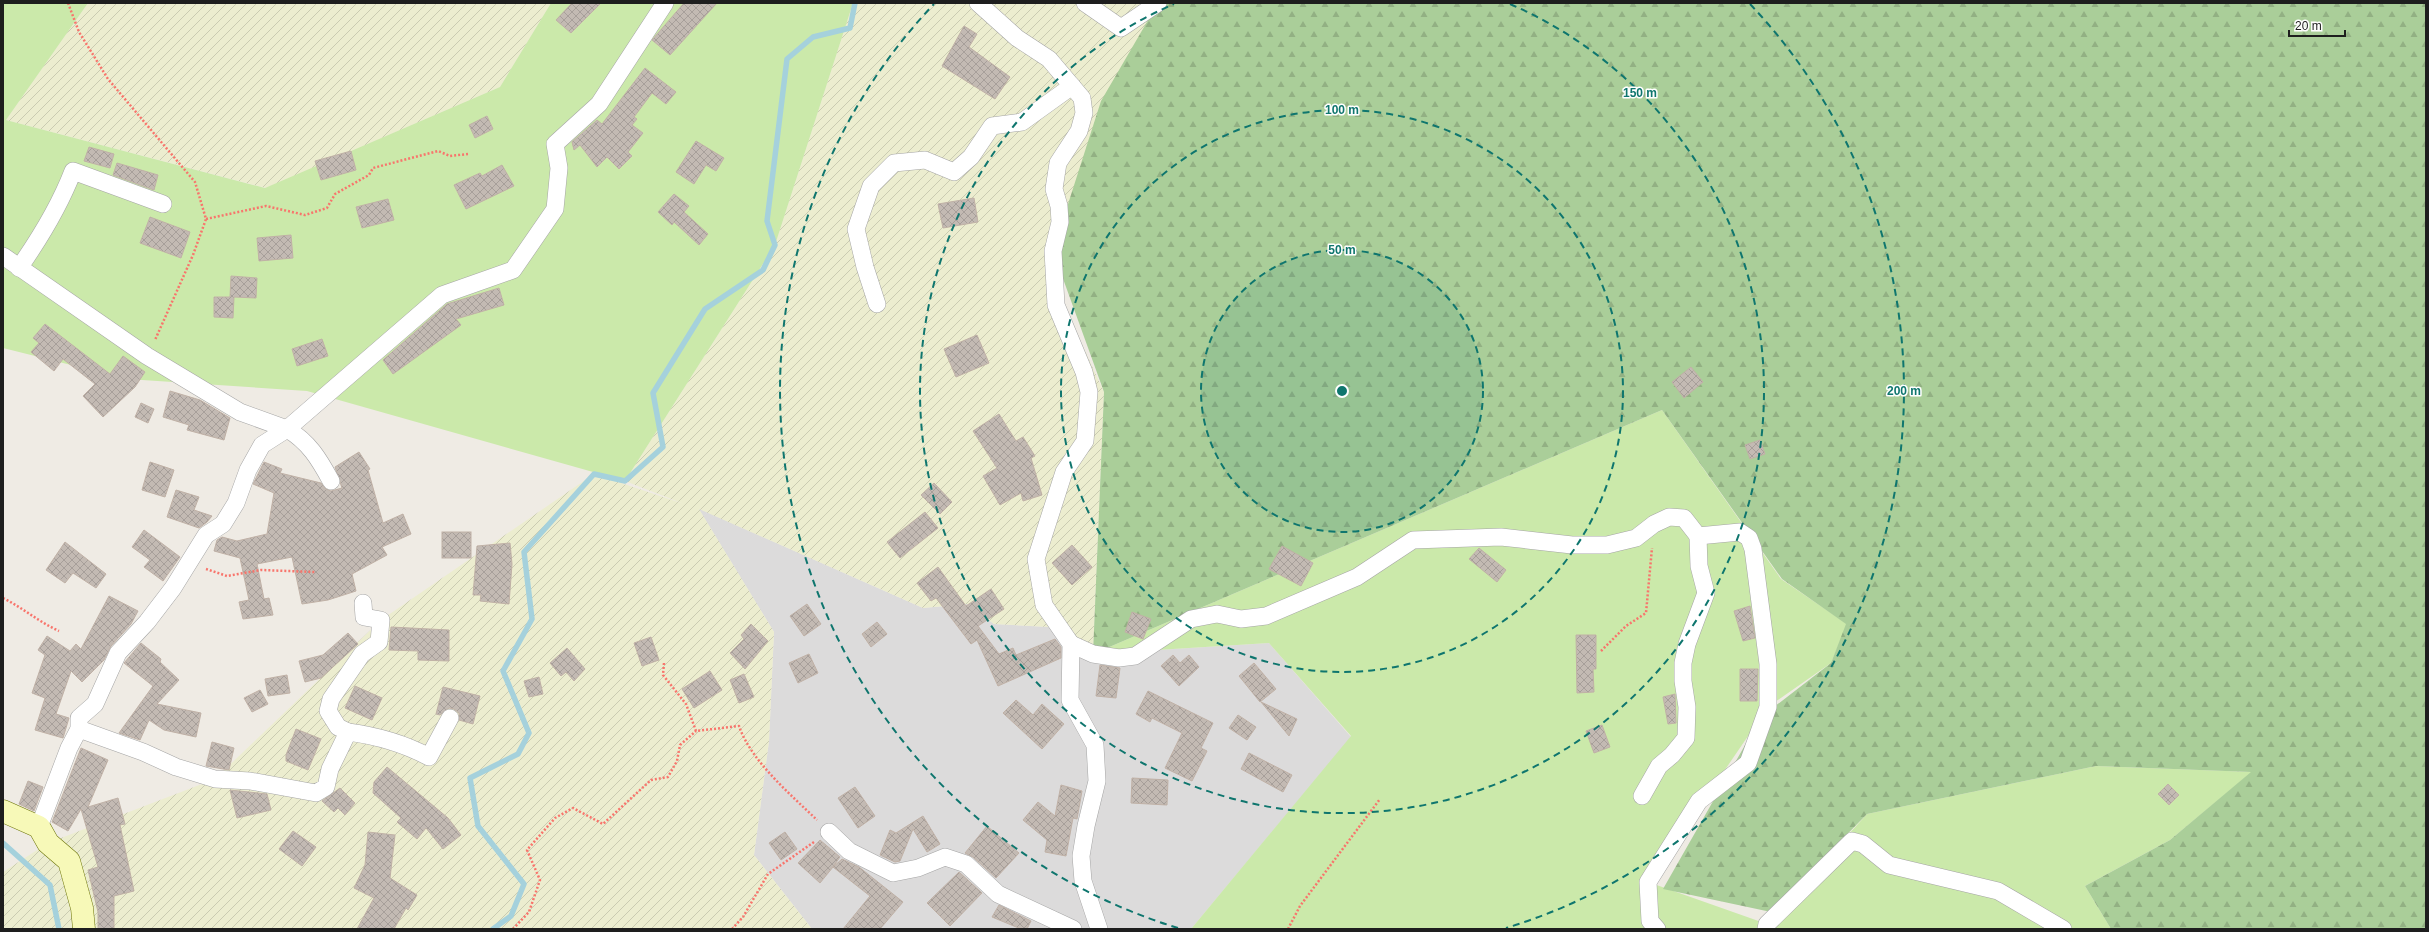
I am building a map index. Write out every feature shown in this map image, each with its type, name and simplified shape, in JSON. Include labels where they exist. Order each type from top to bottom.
[{"type":"street","points":[[39,827],[69,748],[79,729],[79,718],[94,704],[118,653],[147,622],[173,588],[206,535],[223,524],[236,503],[248,470],[262,445],[287,428],[442,295],[513,270],[555,210],[559,168],[555,144],[599,104],[665,3]]},
{"type":"street","points":[[978,3],[1018,38],[1049,59],[1082,98],[1084,113],[1079,131],[1058,163],[1054,189],[1059,206],[1060,222],[1053,251],[1056,305],[1084,372],[1088,399],[1085,441],[1064,472],[1036,559],[1044,605],[1071,644],[1093,654],[1119,658],[1135,656],[1191,619],[1217,614],[1241,619],[1266,616],[1358,577],[1413,540],[1501,537],[1572,545],[1607,544],[1636,538],[1654,524],[1669,517],[1684,518],[1698,536],[1699,566],[1706,593],[1687,644],[1683,663],[1683,681],[1687,707],[1686,738],[1672,755],[1659,766],[1642,796]]},
{"type":"street","points":[[1085,3],[1121,28],[1158,3]]},
{"type":"street","points":[[877,304],[865,267],[856,229],[871,186],[894,163],[925,160],[954,172],[971,157],[992,126],[1022,122],[1072,86]]},
{"type":"street","points":[[19,268],[32,249],[65,191],[73,171],[163,204]]},
{"type":"street","points":[[3,256],[147,356],[240,412],[287,428],[302,437],[312,448],[331,481]]},
{"type":"street","points":[[1657,929],[1650,921],[1648,882],[1699,801],[1748,763],[1768,707],[1768,664],[1753,549],[1749,538],[1740,532],[1698,536]]},
{"type":"street","points":[[363,602],[364,617],[381,620],[379,642],[362,654],[331,699],[328,711],[338,727],[348,732],[378,736],[411,747],[429,757],[450,718]]},
{"type":"street","points":[[1071,644],[1070,700],[1095,745],[1097,781],[1086,826],[1081,856],[1083,880],[1099,929]]},
{"type":"street","points":[[79,729],[143,752],[176,767],[215,779],[250,781],[316,793],[326,787],[330,769],[348,732]]},
{"type":"street","points":[[3,811],[39,827],[48,843],[69,861],[82,908],[84,929]]},
{"type":"street","points":[[829,832],[849,851],[893,873],[918,868],[945,857],[966,864],[998,894],[1073,929]]},
{"type":"street","points":[[1766,929],[1767,924],[1852,841],[1862,844],[1889,865],[1998,891],[2063,929]]},
{"type":"path","points":[[68,3],[79,32],[108,79],[195,182],[206,219],[176,296],[147,356]]},
{"type":"path","points":[[206,219],[266,206],[305,215],[327,208],[335,194],[369,175],[373,168],[438,151],[450,156],[468,154]]},
{"type":"path","points":[[1601,651],[1626,626],[1646,613],[1654,524]]},
{"type":"path","points":[[189,562],[227,576],[261,570],[315,572]]},
{"type":"path","points":[[3,598],[20,606],[40,622],[59,631]]},
{"type":"path","points":[[664,662],[663,675],[686,704],[696,731]]},
{"type":"path","points":[[513,929],[529,912],[540,880],[527,850],[555,818],[573,808],[603,824],[651,780],[668,777],[677,760],[680,745],[696,731],[739,726],[744,740],[787,792],[829,832],[768,874],[743,917],[732,929]]},
{"type":"path","points":[[1288,929],[1304,900],[1380,799]]},
{"type":"shaded area","points":[[698,508],[923,608],[967,604],[994,624],[1049,627],[1093,654],[1269,643],[1351,737],[1191,929],[812,929],[754,855],[769,741],[774,632]]},
{"type":"green space","points":[[3,3],[88,3],[6,120],[265,188],[500,87],[551,3],[853,3],[775,245],[625,481],[307,391],[127,379],[3,348]]},
{"type":"green space","points":[[88,3],[551,3],[500,87],[266,188],[6,120]]},
{"type":"green space","points":[[853,3],[1170,3],[1054,284],[1104,392],[1093,654],[1049,627],[994,624],[967,604],[923,608],[699,509],[774,632],[769,741],[754,855],[812,929],[3,929],[3,872],[48,843],[215,779],[381,620],[594,474],[684,504],[625,481],[775,245]]},
{"type":"green space","points":[[1158,3],[2426,3],[2426,929],[2111,929],[2085,886],[2170,840],[2251,772],[2096,766],[1867,814],[1771,912],[1663,889],[1761,717],[1831,663],[1846,624],[1782,579],[1662,410],[1093,654],[1104,392],[1053,251],[1101,101]]},
{"type":"green space","points":[[1662,410],[1781,579],[1847,624],[1831,663],[1768,707],[1648,882],[1767,924],[1867,814],[2096,766],[2252,772],[2170,840],[2085,886],[2111,929],[1191,929],[1351,736],[1269,643],[1093,654]]},
{"type":"building","points":[[572,3],[601,3],[571,33],[556,20]]},
{"type":"building","points":[[684,3],[717,3],[670,55],[652,40]]},
{"type":"building","points":[[964,26],[977,34],[969,47],[1010,77],[995,99],[942,66]]},
{"type":"building","points":[[645,68],[676,92],[666,104],[652,93],[634,117],[637,119],[632,125],[643,133],[628,152],[632,156],[619,169],[607,157],[597,167],[580,145],[574,150],[572,142],[597,120],[602,124]]},
{"type":"building","points":[[487,116],[493,129],[475,138],[469,125]]},
{"type":"building","points":[[696,141],[724,158],[716,171],[706,165],[694,184],[676,172]]},
{"type":"building","points":[[89,147],[114,154],[110,168],[84,161]]},
{"type":"building","points":[[351,151],[356,170],[321,180],[315,161]]},
{"type":"building","points":[[117,163],[158,175],[154,190],[113,175]]},
{"type":"building","points":[[502,165],[514,186],[466,209],[454,185],[480,173],[482,176]]},
{"type":"building","points":[[674,194],[689,206],[684,212],[708,234],[699,245],[674,222],[672,225],[658,212]]},
{"type":"building","points":[[974,198],[978,222],[943,228],[938,204]]},
{"type":"building","points":[[388,199],[394,220],[362,228],[356,207]]},
{"type":"building","points":[[150,217],[190,232],[181,258],[140,243]]},
{"type":"building","points":[[291,235],[293,258],[259,261],[257,238]]},
{"type":"building","points":[[231,276],[257,278],[256,298],[234,297],[233,318],[214,317],[214,297],[230,297]]},
{"type":"building","points":[[499,288],[504,305],[456,319],[461,325],[393,374],[383,360],[447,304]]},
{"type":"building","points":[[45,324],[110,374],[123,356],[145,372],[135,387],[103,417],[83,396],[95,384],[63,359],[54,371],[31,352],[39,343],[33,338]]},
{"type":"building","points":[[977,335],[989,363],[956,377],[944,349]]},
{"type":"building","points":[[322,339],[328,356],[297,366],[292,349]]},
{"type":"building","points":[[1691,367],[1703,382],[1684,398],[1672,382]]},
{"type":"building","points":[[170,391],[200,400],[230,418],[224,440],[187,430],[189,425],[163,417]]},
{"type":"building","points":[[141,403],[154,409],[148,423],[135,417]]},
{"type":"building","points":[[999,414],[1016,441],[1023,437],[1035,456],[1031,458],[1042,495],[1023,501],[1021,493],[1000,505],[983,476],[997,468],[973,431]]},
{"type":"building","points":[[1760,440],[1765,454],[1750,459],[1745,445]]},
{"type":"building","points":[[359,452],[370,469],[368,470],[383,523],[403,514],[411,534],[382,547],[387,555],[352,574],[356,591],[328,600],[302,604],[292,557],[257,564],[264,599],[269,598],[273,615],[243,619],[239,602],[249,600],[240,558],[214,551],[217,540],[222,537],[237,541],[267,534],[274,493],[253,484],[264,462],[282,469],[280,473],[321,483],[326,489],[331,491],[342,488],[335,467]]},
{"type":"building","points":[[150,462],[174,470],[165,497],[142,490]]},
{"type":"building","points":[[934,483],[952,502],[940,514],[921,495]]},
{"type":"building","points":[[176,490],[199,497],[194,510],[212,516],[207,522],[199,528],[167,517]]},
{"type":"building","points":[[925,512],[938,528],[900,558],[887,542]]},
{"type":"building","points":[[144,530],[180,557],[163,581],[144,567],[150,560],[132,547]]},
{"type":"building","points":[[442,532],[471,532],[471,558],[442,558]]},
{"type":"building","points":[[65,542],[106,574],[96,588],[73,573],[65,583],[46,570]]},
{"type":"building","points":[[510,543],[512,564],[509,604],[480,601],[481,595],[473,595],[477,546]]},
{"type":"building","points":[[1072,545],[1092,567],[1072,585],[1052,563]]},
{"type":"building","points":[[1282,546],[1313,563],[1301,586],[1269,569]]},
{"type":"building","points":[[1479,548],[1506,570],[1497,582],[1469,559]]},
{"type":"building","points":[[938,567],[966,606],[991,589],[1004,609],[978,626],[999,654],[1013,648],[1016,655],[1055,639],[1061,647],[1061,658],[998,686],[977,640],[971,644],[936,598],[931,601],[917,583]]},
{"type":"building","points":[[109,596],[138,611],[131,624],[111,646],[104,660],[82,682],[71,671],[56,714],[69,718],[63,738],[35,730],[45,698],[32,693],[45,655],[38,650],[47,636],[70,651],[76,644],[81,649]]},
{"type":"building","points":[[807,604],[821,624],[804,636],[790,616]]},
{"type":"building","points":[[1750,606],[1755,638],[1743,641],[1734,611]]},
{"type":"building","points":[[1132,612],[1151,619],[1143,639],[1125,632]]},
{"type":"building","points":[[877,622],[887,634],[871,647],[862,634]]},
{"type":"building","points":[[751,624],[768,641],[745,669],[730,653],[744,639],[741,635]]},
{"type":"building","points":[[391,627],[449,630],[449,661],[418,660],[418,651],[389,650]]},
{"type":"building","points":[[348,633],[358,644],[321,678],[305,682],[299,661],[323,655]]},
{"type":"building","points":[[1576,635],[1596,635],[1596,669],[1593,669],[1594,692],[1577,693]]},
{"type":"building","points":[[651,637],[659,660],[642,666],[634,643]]},
{"type":"building","points":[[141,643],[161,659],[160,662],[179,680],[157,704],[201,713],[196,737],[164,730],[149,720],[140,740],[119,733],[153,686],[124,663]]},
{"type":"building","points":[[567,648],[585,669],[574,681],[566,672],[561,676],[550,663]]},
{"type":"building","points":[[809,654],[818,673],[798,683],[789,663]]},
{"type":"building","points":[[1173,655],[1180,663],[1189,655],[1199,667],[1179,686],[1161,666]]},
{"type":"building","points":[[1254,663],[1276,689],[1260,702],[1239,676]]},
{"type":"building","points":[[1100,665],[1120,668],[1116,698],[1096,696]]},
{"type":"building","points":[[1740,669],[1758,669],[1757,701],[1740,701]]},
{"type":"building","points":[[710,671],[722,690],[694,708],[682,689]]},
{"type":"building","points":[[744,674],[754,697],[739,703],[730,680]]},
{"type":"building","points":[[287,675],[290,693],[268,696],[265,679]]},
{"type":"building","points":[[539,677],[543,694],[529,697],[524,681]]},
{"type":"building","points":[[355,686],[382,698],[372,720],[345,708]]},
{"type":"building","points":[[443,687],[480,696],[473,724],[459,720],[459,713],[454,709],[449,708],[440,715],[436,714]]},
{"type":"building","points":[[260,690],[268,704],[252,712],[244,698]]},
{"type":"building","points":[[1148,691],[1213,723],[1201,748],[1207,751],[1192,781],[1165,768],[1182,733],[1152,718],[1150,722],[1136,714]]},
{"type":"building","points":[[1675,694],[1676,723],[1668,724],[1663,697]]},
{"type":"building","points":[[1016,700],[1033,715],[1042,704],[1064,724],[1042,749],[1003,713]]},
{"type":"building","points":[[1261,702],[1297,719],[1289,736]]},
{"type":"building","points":[[1238,715],[1256,727],[1247,740],[1229,728]]},
{"type":"building","points":[[1602,725],[1610,747],[1594,753],[1586,731]]},
{"type":"building","points":[[296,729],[321,739],[308,770],[286,761],[286,755]]},
{"type":"building","points":[[212,742],[234,748],[229,770],[206,766]]},
{"type":"building","points":[[81,748],[108,760],[88,807],[118,798],[125,824],[120,825],[134,891],[114,896],[114,929],[98,929],[98,912],[88,870],[98,867],[81,809],[68,831],[52,822]]},
{"type":"building","points":[[1249,753],[1292,775],[1283,792],[1241,769]]},
{"type":"building","points":[[387,767],[448,818],[461,835],[443,849],[426,828],[417,839],[397,822],[401,818],[373,793],[374,782]]},
{"type":"building","points":[[1132,778],[1168,780],[1167,805],[1131,803]]},
{"type":"building","points":[[28,781],[43,787],[34,811],[19,804]]},
{"type":"building","points":[[2168,784],[2179,795],[2169,805],[2158,794]]},
{"type":"building","points":[[1061,785],[1082,791],[1077,819],[1073,818],[1066,856],[1045,852],[1047,840],[1023,820],[1038,802],[1055,816]]},
{"type":"building","points":[[855,787],[875,816],[858,828],[838,798]]},
{"type":"building","points":[[340,788],[355,803],[345,815],[338,808],[334,812],[322,801]]},
{"type":"building","points":[[230,790],[267,794],[271,810],[237,818]]},
{"type":"building","points":[[923,816],[940,844],[927,852],[913,829],[900,861],[895,862],[880,855],[890,830],[896,833]]},
{"type":"building","points":[[987,826],[1019,853],[996,878],[973,857],[965,853]]},
{"type":"building","points":[[293,831],[316,847],[302,866],[279,849]]},
{"type":"building","points":[[368,832],[395,835],[390,878],[417,895],[408,910],[406,908],[394,929],[357,929],[374,898],[354,888],[365,865]]},
{"type":"building","points":[[785,832],[797,849],[781,860],[769,843]]},
{"type":"building","points":[[820,840],[840,857],[820,883],[798,863]]},
{"type":"building","points":[[842,859],[859,867],[903,902],[880,929],[843,929],[870,896],[833,867]]},
{"type":"building","points":[[959,872],[982,893],[950,926],[927,903]]},
{"type":"building","points":[[999,905],[1031,921],[1027,929],[1021,929],[992,917]]},
{"type":"waterway","points":[[493,929],[511,916],[524,884],[478,826],[470,778],[518,754],[529,733],[503,671],[532,619],[524,552],[594,474],[625,481],[663,447],[653,393],[705,309],[763,270],[775,245],[767,221],[787,59],[813,37],[850,28],[855,3]]},
{"type":"waterway","points":[[3,843],[50,885],[59,929]]}]
